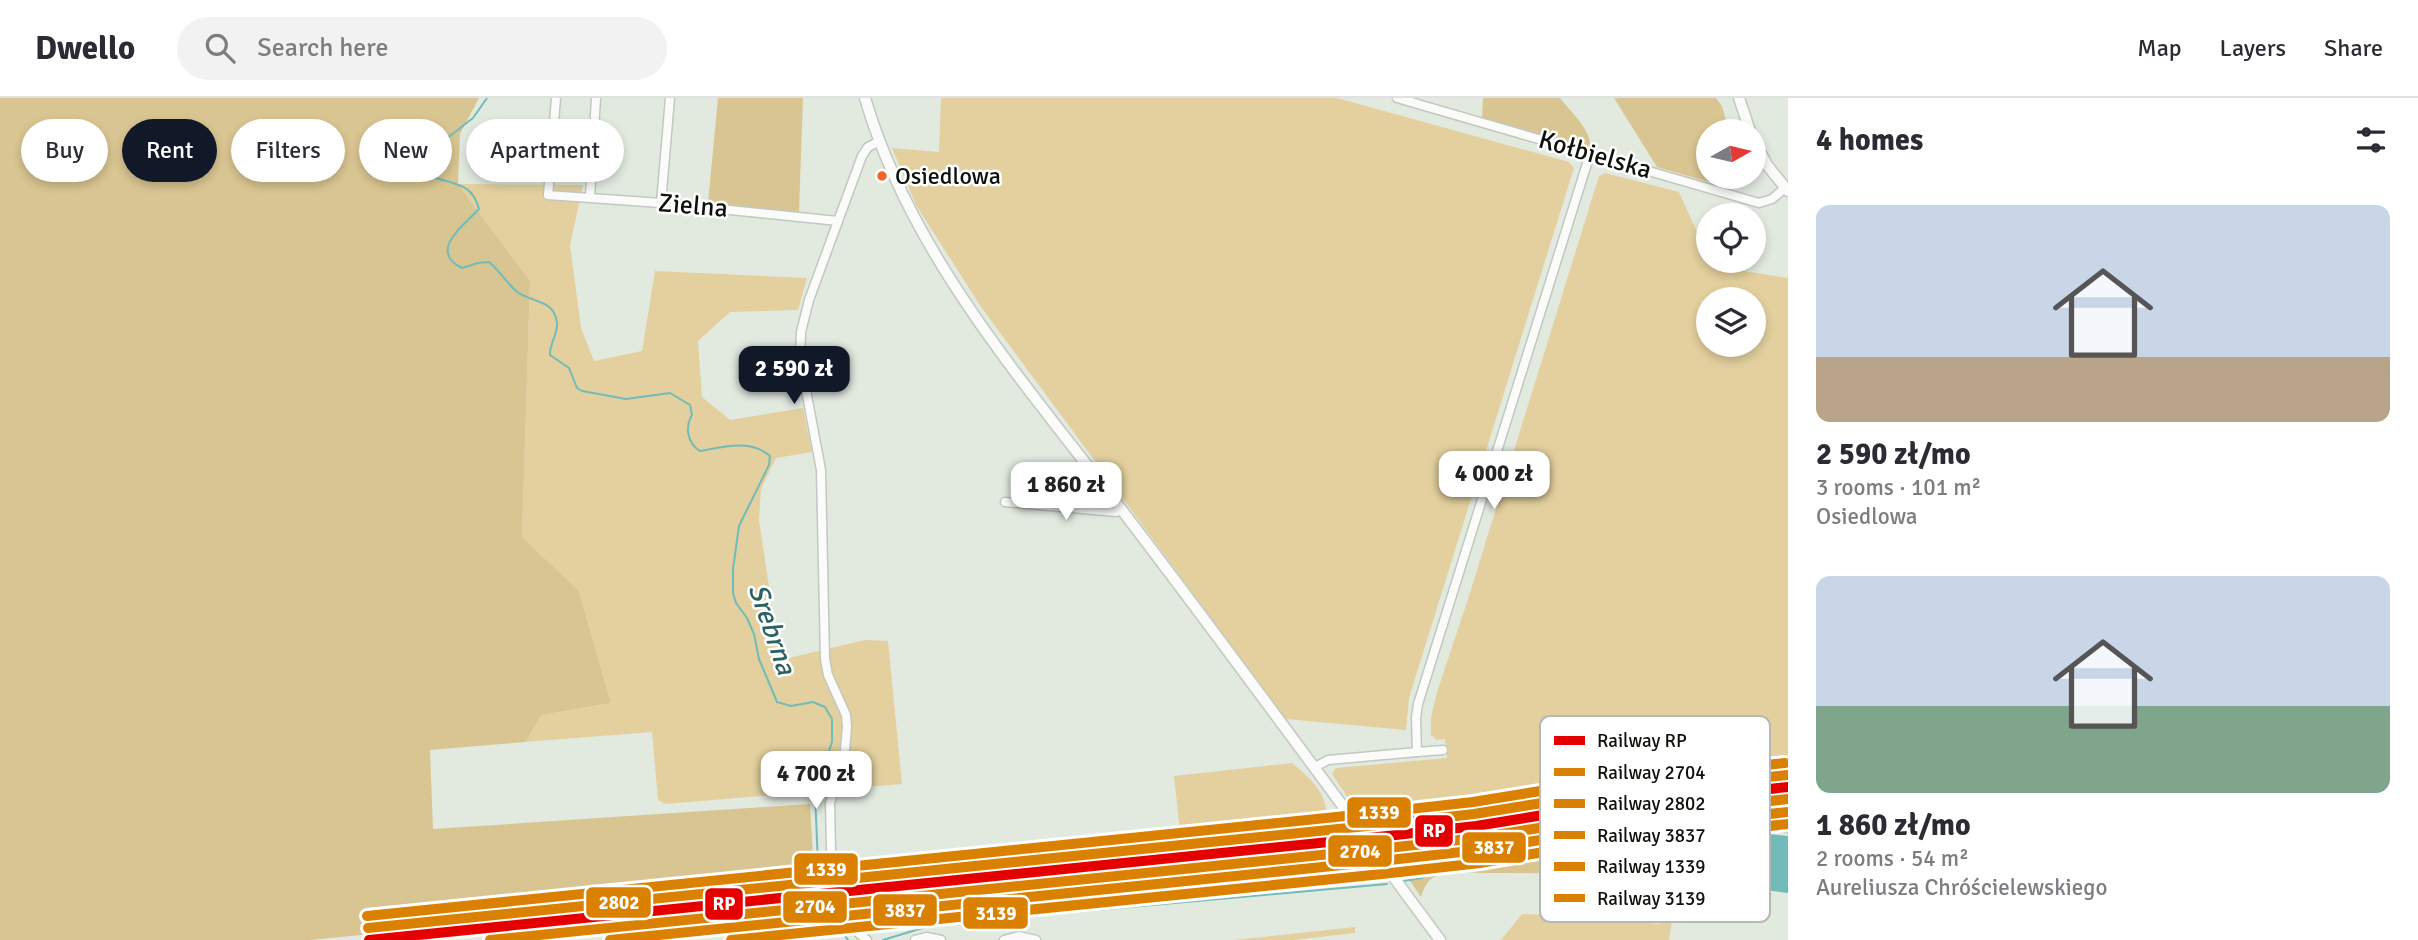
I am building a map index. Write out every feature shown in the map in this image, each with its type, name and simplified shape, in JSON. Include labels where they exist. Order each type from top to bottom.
[{"type":"street","name":"Zielna","points":[[556,98],[548,195],[661,203],[838,221]]},
{"type":"street","points":[[590,197],[596,98]]},
{"type":"street","points":[[661,203],[670,98]]},
{"type":"street","points":[[865,98],[898,187],[967,303],[1362,832]]},
{"type":"street","name":"Kołbielska","points":[[1397,98],[1759,203],[1787,190]]},
{"type":"street","points":[[1739,98],[1746,119]]},
{"type":"street","points":[[867,940],[845,922],[832,897],[830,803],[844,761],[847,727],[846,715],[828,675],[825,659],[821,470],[800,358],[801,332],[809,300],[838,221],[864,154],[868,147],[880,141]]},
{"type":"street","points":[[1417,752],[1418,704],[1590,154]]},
{"type":"street","points":[[1766,163],[1787,190]]},
{"type":"street","points":[[1005,502],[1115,512],[1121,509]]},
{"type":"street","points":[[1315,767],[1331,759],[1443,750]]},
{"type":"street","points":[[1770,825],[1788,828]]},
{"type":"street","points":[[1395,880],[1421,863],[1487,849],[1540,843]]},
{"type":"street","points":[[1375,852],[1440,940]]},
{"type":"street","points":[[1004,940],[1019,936],[1036,940]]},
{"type":"street","points":[[915,940],[927,937],[939,939]]},
{"type":"shaded area","points":[[0,98],[479,98],[460,134],[458,184],[530,281],[522,537],[579,591],[611,703],[542,715],[525,742],[430,750],[433,829],[810,804],[815,890],[310,940],[0,940]]},
{"type":"shaded area","points":[[718,98],[803,98],[799,212],[708,203]]},
{"type":"shaded area","points":[[941,98],[1337,98],[1569,162],[1574,168],[1409,698],[1406,730],[1286,719],[981,307],[916,205],[892,148],[939,152]]},
{"type":"shaded area","points":[[1483,98],[1560,98],[1585,129],[1590,150],[1482,118]]},
{"type":"shaded area","points":[[1614,98],[1716,98],[1722,106],[1726,119],[1696,119],[1696,178],[1657,167]]},
{"type":"shaded area","points":[[1605,173],[1679,192],[1696,230],[1696,273],[1757,273],[1788,278],[1788,766],[1770,768],[1770,716],[1540,716],[1540,793],[1361,817],[1332,774],[1336,768],[1447,758],[1445,739],[1437,740],[1431,735],[1431,717],[1599,176]]},
{"type":"shaded area","points":[[458,184],[583,185],[570,245],[581,328],[594,361],[642,351],[655,271],[807,278],[798,310],[730,312],[698,341],[702,397],[730,420],[803,408],[812,452],[776,458],[761,489],[759,520],[780,660],[865,640],[888,641],[902,784],[665,804],[658,800],[652,732],[525,742],[542,715],[611,703],[579,591],[522,537],[530,281]]},
{"type":"shaded area","points":[[1292,763],[1320,792],[1327,816],[1180,832],[1174,776]]},
{"type":"shaded area","points":[[1481,831],[1484,848],[1402,870],[1392,855],[1445,846],[1444,835]]},
{"type":"shaded area","points":[[1540,852],[1540,873],[1442,874],[1426,885],[1421,897],[1408,878],[1439,864]]},
{"type":"shaded area","points":[[1522,914],[1540,915],[1540,922],[1672,922],[1669,940],[1501,940]]},
{"type":"shaded area","points":[[1355,927],[1355,933],[1293,940],[1234,940]]},
{"type":"water","points":[[1770,834],[1788,836],[1788,893],[1770,891]]},
{"type":"waterway","name":"Srebrna","points":[[487,98],[473,118],[446,139],[427,164],[430,176],[467,189],[479,209],[452,238],[448,246],[452,261],[462,268],[489,262],[516,291],[551,309],[557,327],[550,355],[569,368],[577,388],[626,399],[670,393],[690,405],[692,415],[688,434],[692,444],[700,451],[746,446],[754,447],[770,456],[769,465],[739,526],[733,569],[733,593],[754,634],[759,659],[777,702],[791,706],[813,702],[825,707],[832,719],[832,742],[825,773],[815,794],[820,911],[834,920],[848,940]]},
{"type":"waterway","points":[[1403,881],[1422,878],[1436,867],[1540,854]]},
{"type":"waterway","points":[[883,940],[929,926],[952,923],[1387,884]]},
{"type":"tunnel","points":[[1362,832],[1375,852]]},
{"type":"railway","points":[[1770,797],[1788,795]]},
{"type":"railway","points":[[1770,809],[1788,808]]},
{"type":"railway","points":[[1476,826],[1540,820]]},
{"type":"railway","points":[[1307,844],[1395,835]]},
{"type":"rail line","name":"1339","points":[[1770,765],[1785,763]]},
{"type":"rail line","name":"2802","points":[[1770,777],[1787,775]]},
{"type":"rail line","name":"RP","points":[[1770,789],[1788,787]]},
{"type":"rail line","name":"1339","points":[[367,916],[1375,813],[1540,791]]},
{"type":"rail line","name":"2704","points":[[1770,801],[1788,799]]},
{"type":"rail line","name":"2802","points":[[368,928],[1377,825],[1540,803]]},
{"type":"rail line","name":"3837","points":[[1770,814],[1788,812]]},
{"type":"rail line","name":"RP","points":[[369,940],[1378,837],[1540,816]]},
{"type":"rail line","name":"3139","points":[[1770,826],[1788,824]]},
{"type":"rail line","name":"2704","points":[[490,940],[1379,849],[1540,828]]},
{"type":"rail line","name":"3837","points":[[610,940],[1381,861],[1540,840]]},
{"type":"rail line","name":"3139","points":[[731,940],[1382,874],[1480,863],[1540,853]]},
{"type":"place","name":"Osiedlowa","points":[[882,176]]}]
